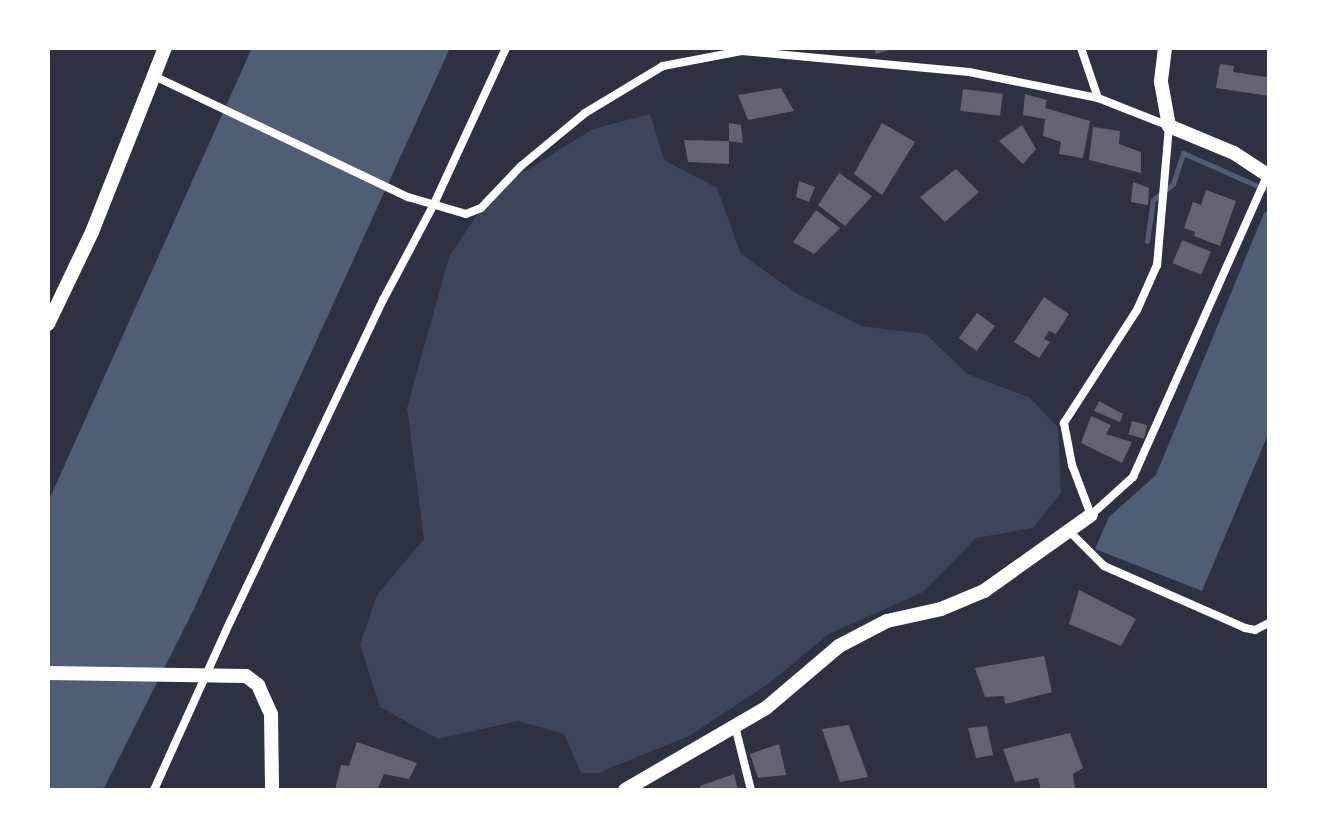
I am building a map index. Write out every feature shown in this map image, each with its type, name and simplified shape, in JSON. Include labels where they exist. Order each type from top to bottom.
[{"type":"street","points":[[48,324],[92,232],[165,48]]},
{"type":"street","points":[[154,790],[383,300],[433,206],[506,48]]},
{"type":"street","points":[[1081,48],[1098,98]]},
{"type":"street","points":[[1091,515],[1072,465],[1064,423],[1137,310],[1157,265],[1169,126],[1161,82],[1165,48]]},
{"type":"street","points":[[152,75],[408,197],[466,214],[481,208],[521,166],[585,113],[663,66],[741,50],[969,72],[1098,98],[1234,153],[1268,176],[1133,477],[1070,532],[984,591],[941,609],[887,621],[839,646],[766,708],[646,785],[625,790]]},
{"type":"street","points":[[1070,532],[1104,566],[1245,628],[1255,630],[1269,623]]},
{"type":"street","points":[[48,673],[246,676],[258,685],[267,699],[271,714],[272,790]]},
{"type":"street","points":[[735,726],[751,790]]},
{"type":"shaded area","points":[[252,48],[450,48],[194,609],[103,790],[48,790],[48,502]]},
{"type":"shaded area","points":[[650,114],[664,160],[717,188],[741,254],[796,293],[862,326],[926,334],[967,374],[1029,397],[1058,427],[1061,493],[1033,528],[976,538],[923,592],[829,634],[768,684],[689,736],[598,773],[581,773],[564,734],[518,721],[438,739],[380,707],[360,645],[377,595],[424,539],[407,408],[449,257],[492,192],[593,129]]},
{"type":"shaded area","points":[[1269,210],[1269,432],[1202,591],[1095,549],[1109,517],[1156,475],[1264,213]]},
{"type":"building","points":[[874,48],[892,48],[893,49],[876,54]]},
{"type":"building","points":[[1220,64],[1234,66],[1233,72],[1266,77],[1269,67],[1269,96],[1216,88]]},
{"type":"building","points":[[781,88],[794,111],[748,120],[738,95]]},
{"type":"building","points":[[963,89],[1003,94],[1000,116],[960,111]]},
{"type":"building","points":[[1025,94],[1047,100],[1045,108],[1090,121],[1083,158],[1059,154],[1061,142],[1043,136],[1045,119],[1023,115]]},
{"type":"building","points":[[729,123],[741,125],[743,143],[729,141]]},
{"type":"building","points":[[882,123],[915,142],[882,195],[854,174]]},
{"type":"building","points":[[1022,125],[1036,149],[1023,164],[999,141]]},
{"type":"building","points":[[1093,127],[1120,131],[1119,144],[1141,152],[1141,173],[1089,160]]},
{"type":"building","points":[[684,140],[729,141],[729,164],[688,162]]},
{"type":"building","points":[[956,169],[979,192],[945,222],[920,197]]},
{"type":"building","points":[[839,173],[872,196],[845,226],[818,205]]},
{"type":"building","points":[[799,181],[815,187],[809,202],[796,197]]},
{"type":"building","points":[[1133,182],[1149,188],[1148,205],[1131,202]]},
{"type":"building","points":[[1206,190],[1236,201],[1220,246],[1194,236],[1195,232],[1184,228],[1193,202],[1201,205]]},
{"type":"building","points":[[816,210],[840,228],[814,254],[793,242]]},
{"type":"building","points":[[1182,240],[1211,252],[1201,275],[1173,263]]},
{"type":"building","points":[[1044,297],[1069,314],[1056,334],[1049,331],[1044,339],[1050,342],[1039,358],[1014,342]]},
{"type":"building","points":[[977,313],[995,326],[977,351],[959,338]]},
{"type":"building","points":[[1099,401],[1123,414],[1120,422],[1094,411]]},
{"type":"building","points":[[1091,416],[1111,425],[1106,434],[1132,442],[1122,463],[1081,443]]},
{"type":"building","points":[[1132,421],[1147,425],[1144,439],[1128,435]]},
{"type":"building","points":[[1079,590],[1136,619],[1121,646],[1069,624]]},
{"type":"building","points":[[1044,656],[1052,692],[1005,704],[1004,696],[985,697],[975,668]]},
{"type":"building","points":[[849,725],[868,777],[840,782],[822,729]]},
{"type":"building","points":[[987,726],[993,755],[976,758],[968,728]]},
{"type":"building","points":[[1070,733],[1083,768],[1073,774],[1075,790],[1041,790],[1038,778],[1015,782],[1003,749]]},
{"type":"building","points":[[357,742],[417,763],[409,779],[384,774],[377,790],[335,790],[341,765],[349,766]]},
{"type":"building","points":[[779,744],[786,775],[758,778],[750,754]]},
{"type":"building","points":[[734,774],[738,790],[701,790],[700,786]]},
{"type":"waterway","points":[[1147,241],[1153,200],[1173,184],[1183,153],[1269,191]]}]
